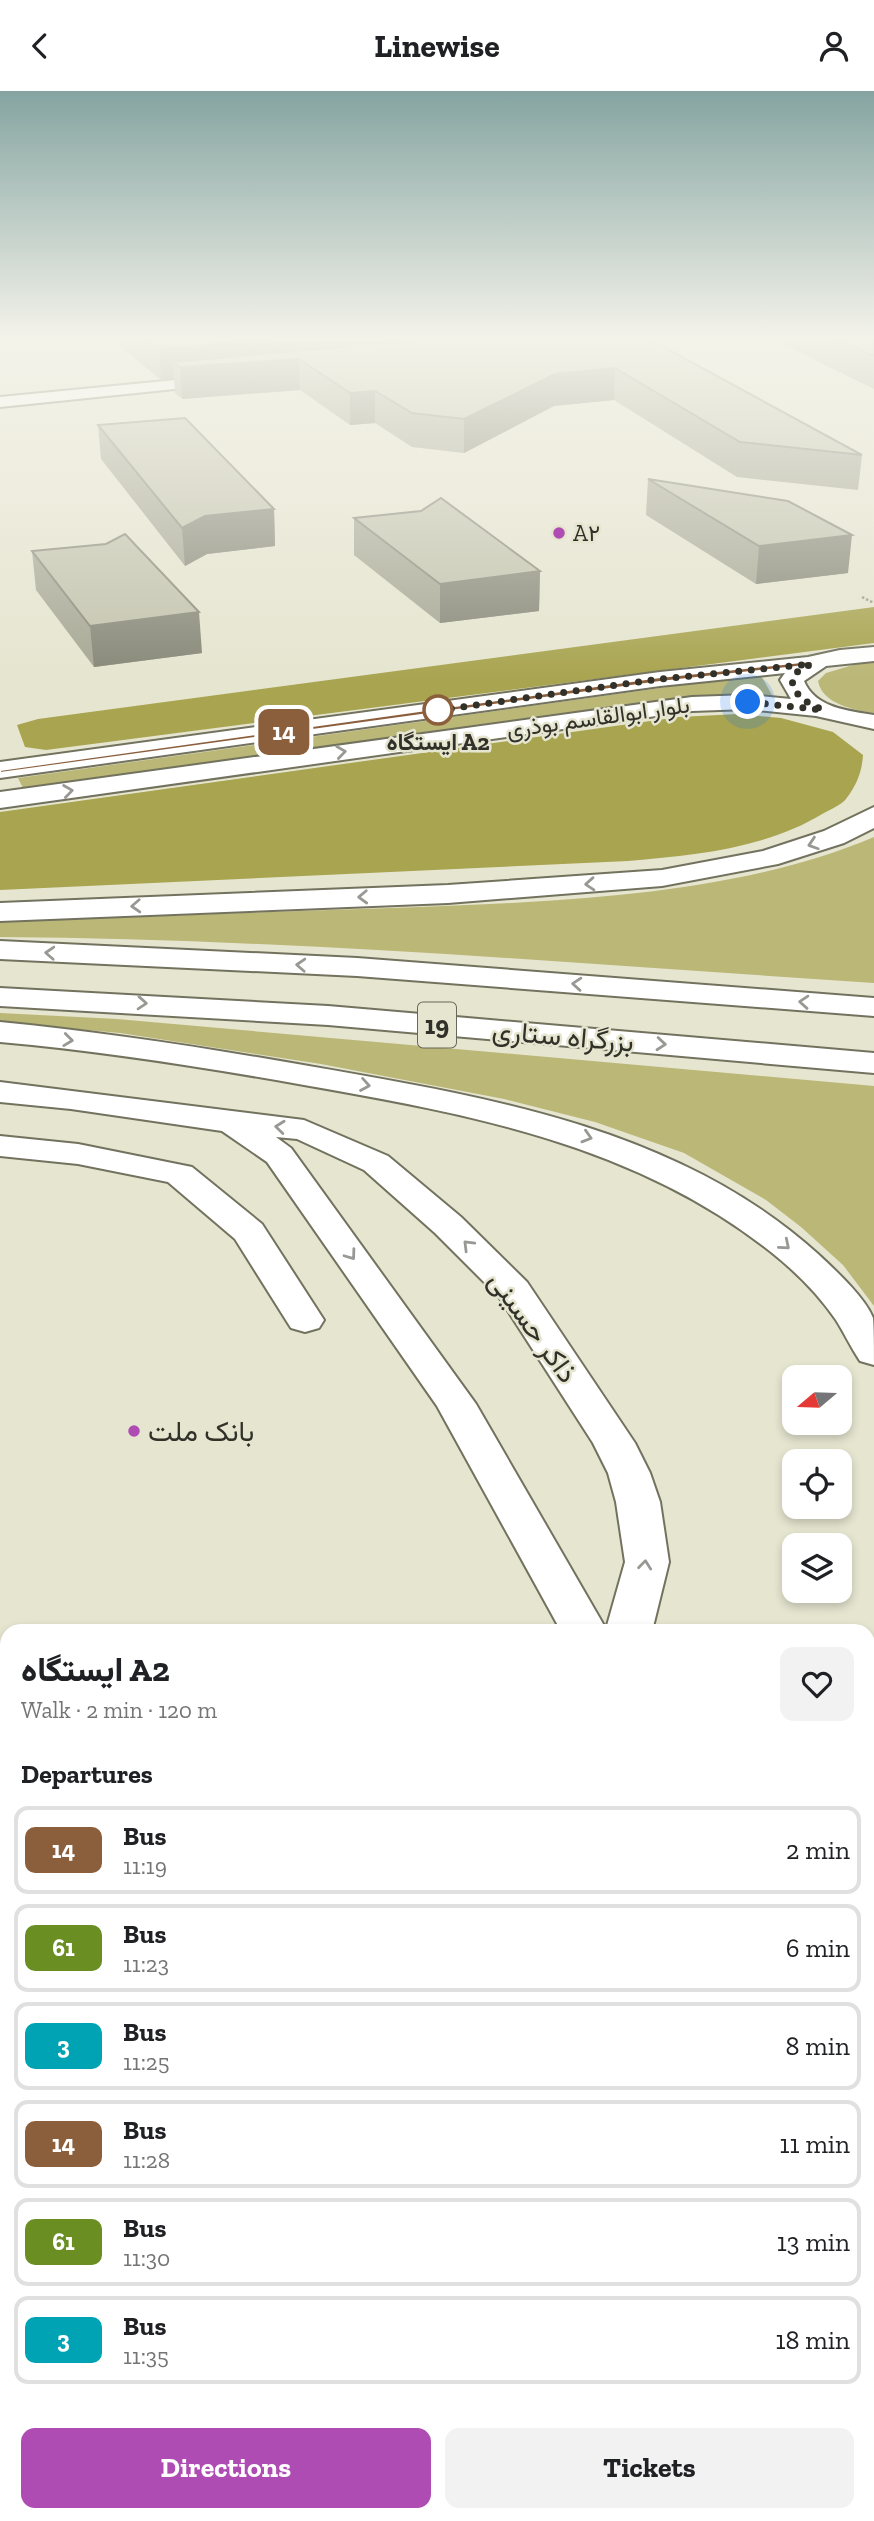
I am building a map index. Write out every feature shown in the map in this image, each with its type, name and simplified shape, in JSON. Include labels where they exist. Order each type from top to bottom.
[{"type":"main road","name":"بلوار ابوالقاسم بوذری","points":[[0,770],[660,679],[811,664],[840,657],[874,654]]},
{"type":"main road","points":[[811,664],[798,671],[792,680],[794,691],[804,701],[849,718],[874,722]]},
{"type":"main road","name":"بلوار ابوالقاسم بوذری","points":[[0,800],[692,704],[748,702],[823,710]]},
{"type":"main road","points":[[849,718],[874,731]]},
{"type":"main road","points":[[0,912],[448,894],[662,878],[768,859],[834,837],[860,826],[874,815]]},
{"type":"main road","name":"بزرگراه ستاری","points":[[0,950],[357,967],[873,1007]]},
{"type":"main road","name":"بزرگراه ستاری","points":[[0,997],[116,1001],[308,1014],[874,1063]]},
{"type":"main road","points":[[0,1033],[185,1054],[396,1091],[535,1121],[611,1144],[681,1175],[752,1218],[813,1268],[865,1333],[874,1353]]},
{"type":"main road","name":"ذاکر حسینی","points":[[0,1092],[304,1130],[376,1163],[448,1225],[514,1290],[614,1443],[629,1473],[638,1503],[647,1562],[631,1624]]},
{"type":"main road","name":"ذاکر حسینی","points":[[232,1122],[279,1155],[456,1404],[580,1624]]},
{"type":"main road","points":[[0,1146],[78,1154],[180,1174],[249,1232],[305,1320]]},
{"type":"path","points":[[862,597],[874,603]]},
{"type":"shaded area","points":[[874,607],[874,643],[46,750],[25,747],[17,725],[38,719]]},
{"type":"shaded area","points":[[863,662],[874,662],[874,713],[840,705],[826,695],[818,681],[826,673]]},
{"type":"shaded area","points":[[760,674],[772,695],[709,695],[432,736],[23,788],[18,778]]},
{"type":"shaded area","points":[[738,714],[781,718],[833,732],[863,755],[858,778],[846,799],[836,807],[778,835],[729,848],[679,856],[628,861],[0,890],[0,812],[679,717]]},
{"type":"shaded area","points":[[874,837],[874,983],[328,947],[0,937],[0,922],[511,903],[637,893],[760,873],[819,857]]},
{"type":"shaded area","points":[[0,1013],[117,1019],[874,1086],[874,1306],[843,1265],[766,1200],[684,1153],[595,1122],[504,1099],[321,1064],[120,1033],[0,1022]]},
{"type":"building","points":[[120,452],[219,452],[274,509],[205,516],[182,528]]},
{"type":"building","points":[[648,479],[788,501],[852,535],[759,546]]},
{"type":"building","points":[[441,498],[540,571],[440,584],[354,518],[421,511]]},
{"type":"building","points":[[125,534],[199,612],[90,626],[32,551],[106,544]]},
{"type":"bus line","name":"14","points":[[0,770],[660,679],[811,664]]},
{"type":"place","name":"A۲","points":[[559,533]]},
{"type":"place","name":"ایستگاه A2","points":[[438,710]]},
{"type":"place","name":"بانک ملت","points":[[134,1431]]},
{"type":"route","points":[[438,710],[426,712],[660,679],[811,664],[798,671],[792,680],[794,691],[804,701],[823,710],[748,702]]}]
